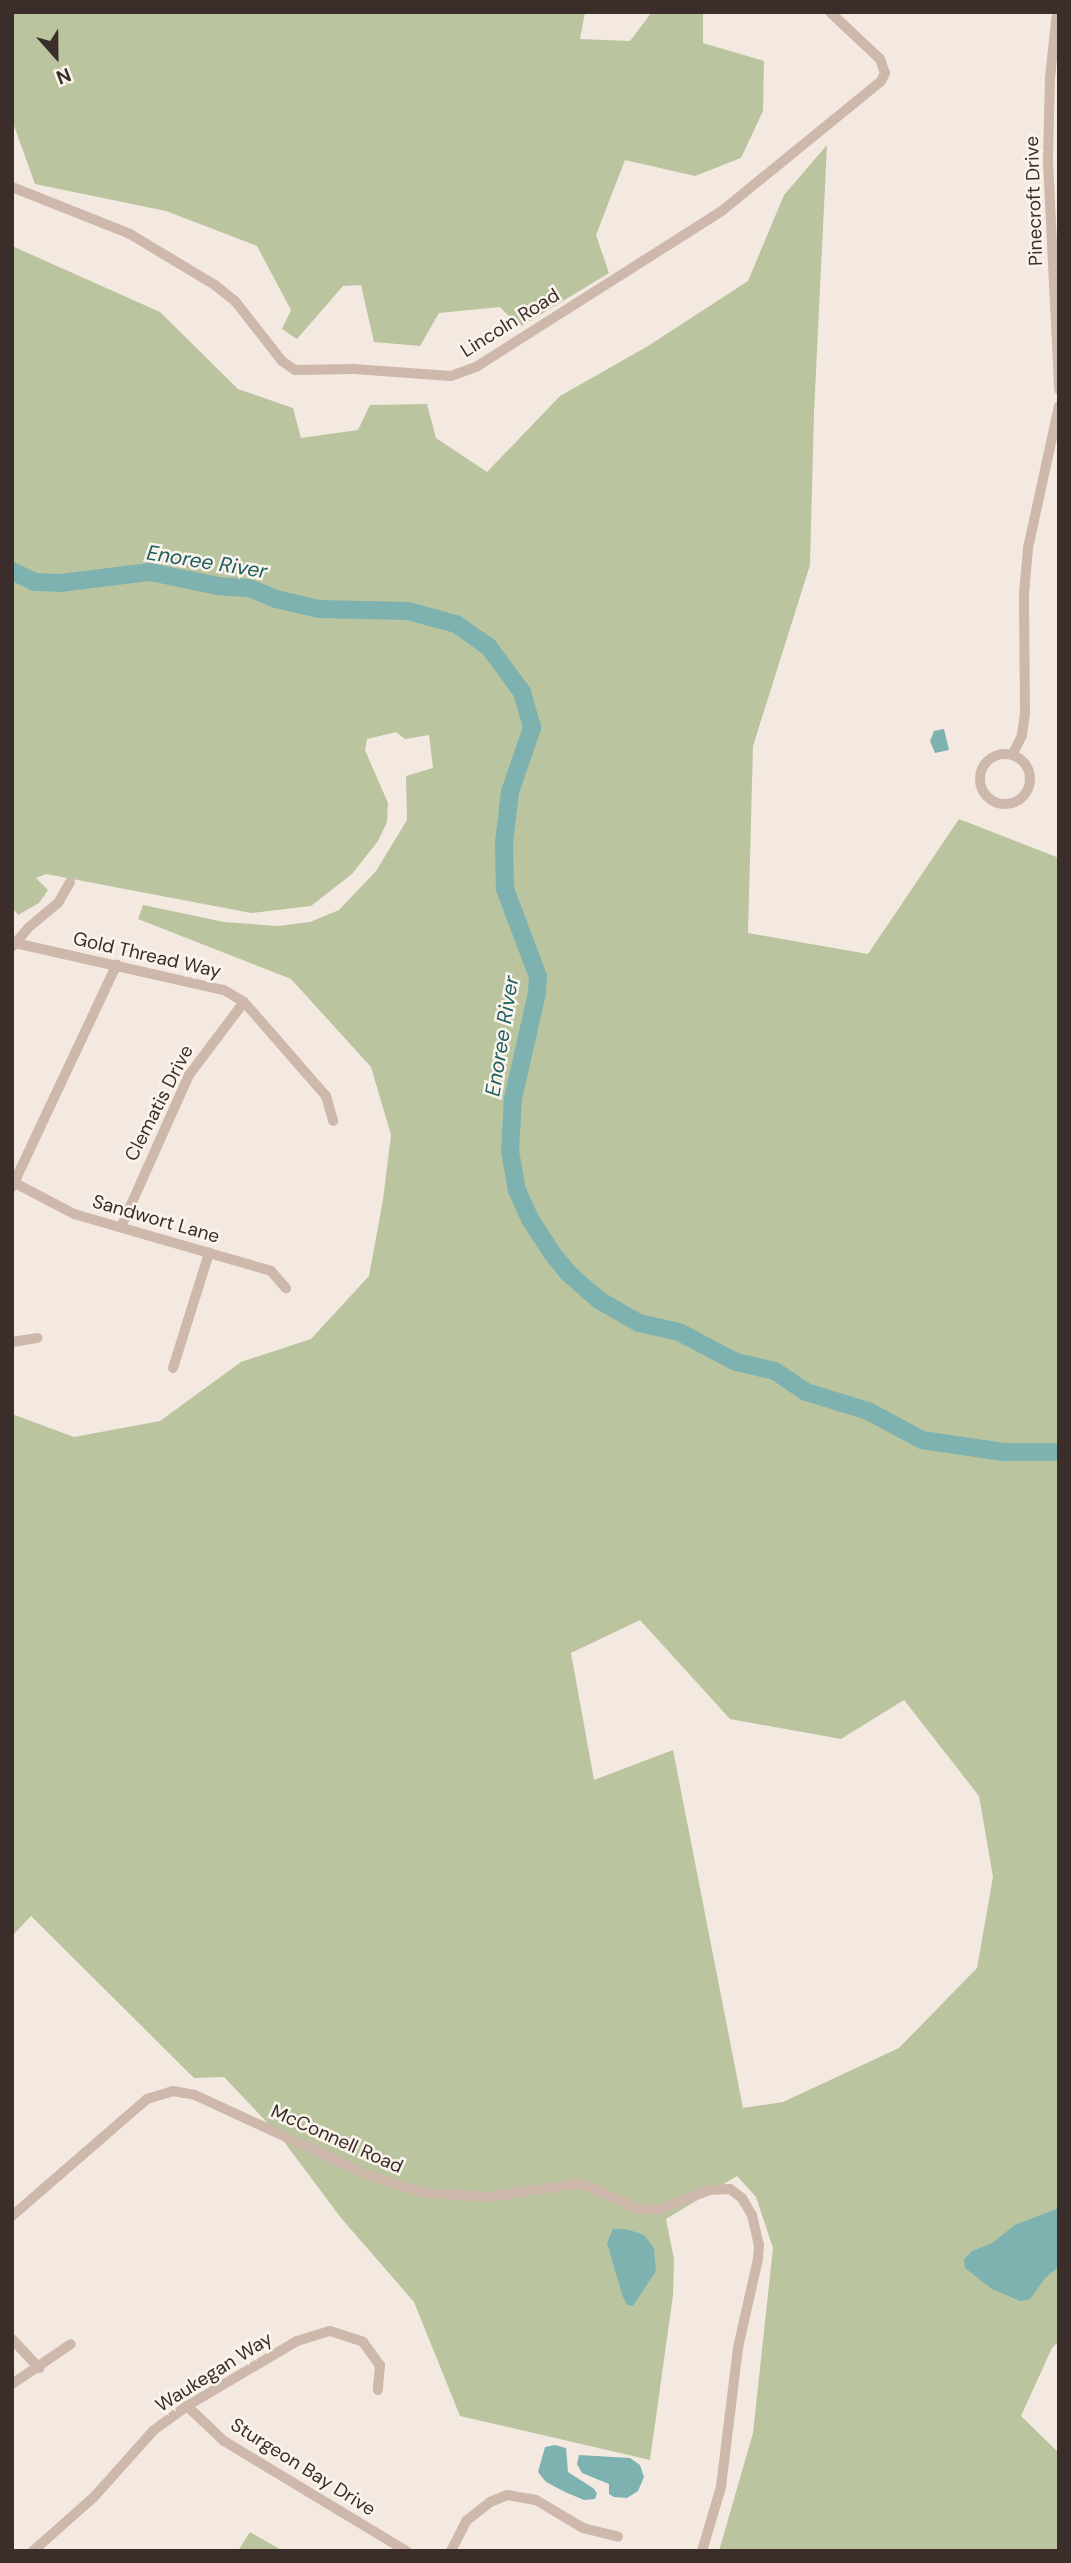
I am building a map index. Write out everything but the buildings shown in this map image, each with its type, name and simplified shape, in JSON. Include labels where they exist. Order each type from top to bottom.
[{"type":"street","name":"Lincoln Road","points":[[12,187],[130,234],[215,285],[235,301],[282,362],[295,370],[354,369],[442,376],[462,374],[723,210],[881,81],[884,68],[880,59],[830,12]]},
{"type":"street","name":"Pinecroft Drive","points":[[1058,12],[1050,78],[1048,161],[1059,390]]},
{"type":"street","points":[[1012,755],[1022,735],[1025,715],[1024,594],[1028,548],[1059,406]]},
{"type":"street","points":[[1012,755],[1022,760],[1028,769],[1029,786],[1015,803],[998,804],[984,794],[979,784],[980,772],[986,762],[995,756],[1012,755]]},
{"type":"street","points":[[14,945],[58,903],[70,882]]},
{"type":"street","name":"Gold Thread Way","points":[[14,945],[117,964],[224,990],[244,1002],[326,1096],[334,1121]]},
{"type":"street","points":[[13,1185],[117,964]]},
{"type":"street","name":"Clematis Drive","points":[[121,1227],[189,1075],[208,1045],[244,1002]]},
{"type":"street","name":"Sandwort Lane","points":[[13,1185],[74,1214],[271,1271],[286,1288]]},
{"type":"street","points":[[173,1368],[209,1253]]},
{"type":"street","points":[[12,1342],[38,1338]]},
{"type":"street","name":"McConnell Road","points":[[12,2216],[147,2099],[173,2091],[195,2095],[370,2176],[425,2193],[489,2197],[575,2184],[590,2187],[636,2208],[657,2210],[710,2190],[730,2189],[742,2198],[752,2215],[759,2245],[758,2259],[738,2348],[721,2487],[702,2551]]},
{"type":"street","name":"Waukegan Way","points":[[33,2551],[94,2497],[154,2430],[187,2406],[298,2341],[330,2330],[363,2342],[380,2365],[378,2390]]},
{"type":"street","points":[[12,2339],[39,2368]]},
{"type":"street","points":[[12,2384],[71,2344]]},
{"type":"street","name":"Sturgeon Bay Drive","points":[[187,2406],[224,2441],[406,2551]]},
{"type":"street","points":[[451,2551],[467,2521],[490,2502],[507,2495],[536,2500],[583,2528],[618,2537]]},
{"type":"green space","points":[[12,12],[585,12],[580,39],[630,41],[652,12],[703,12],[703,43],[764,61],[763,111],[741,158],[695,176],[625,160],[596,235],[609,273],[520,327],[500,307],[439,313],[420,346],[374,342],[361,285],[343,286],[297,339],[282,329],[291,310],[257,246],[166,211],[35,184],[12,120]]},
{"type":"green space","points":[[827,145],[814,412],[810,565],[753,746],[748,933],[868,954],[959,819],[1059,858],[1059,2341],[1052,2348],[1021,2416],[1059,2453],[1059,2551],[719,2551],[753,2433],[773,2248],[756,2197],[737,2176],[666,2219],[674,2259],[673,2295],[650,2460],[460,2416],[414,2302],[341,2218],[279,2135],[224,2077],[194,2078],[31,1916],[12,1936],[12,1414],[74,1437],[160,1421],[241,1362],[311,1339],[369,1276],[383,1200],[391,1135],[371,1067],[291,979],[138,919],[143,905],[224,922],[278,926],[310,922],[339,910],[376,871],[407,820],[406,776],[433,768],[429,735],[405,739],[396,732],[367,739],[365,750],[388,803],[387,822],[378,841],[352,874],[311,906],[251,913],[46,874],[36,878],[48,890],[39,903],[18,915],[12,907],[12,246],[160,312],[238,389],[293,408],[301,438],[358,430],[370,405],[427,404],[436,438],[487,472],[560,396],[648,346],[748,281],[784,195]],"holes":[[[640,1620],[730,1719],[841,1739],[904,1700],[979,1796],[993,1877],[977,1968],[899,2048],[783,2102],[743,2108],[673,1750],[594,1780],[571,1653]]]},
{"type":"green space","points":[[250,2532],[283,2551],[238,2551]]},
{"type":"water","points":[[944,729],[949,750],[935,753],[930,741],[934,731]]},
{"type":"water","points":[[1059,2208],[1059,2267],[1046,2277],[1030,2299],[1020,2301],[992,2289],[965,2268],[964,2259],[972,2251],[992,2243],[1015,2225]]},
{"type":"water","points":[[613,2229],[626,2229],[644,2235],[654,2248],[656,2271],[633,2306],[627,2305],[623,2297],[607,2243]]},
{"type":"water","points":[[555,2445],[566,2448],[568,2472],[593,2488],[597,2493],[595,2499],[584,2500],[565,2492],[546,2482],[538,2472],[545,2447]]},
{"type":"water","points":[[579,2455],[630,2458],[640,2465],[644,2477],[638,2491],[627,2498],[609,2494],[609,2484],[582,2473],[577,2464]]},
{"type":"waterway","name":"Enoree River","points":[[12,571],[35,582],[60,583],[150,572],[218,586],[249,588],[276,599],[319,609],[408,611],[456,624],[488,646],[522,692],[532,728],[510,792],[504,843],[505,889],[538,977],[537,993],[513,1099],[510,1151],[517,1190],[530,1219],[552,1253],[568,1273],[599,1300],[639,1323],[679,1332],[736,1362],[775,1371],[806,1392],[868,1411],[922,1440],[1003,1452],[1059,1452]]}]
